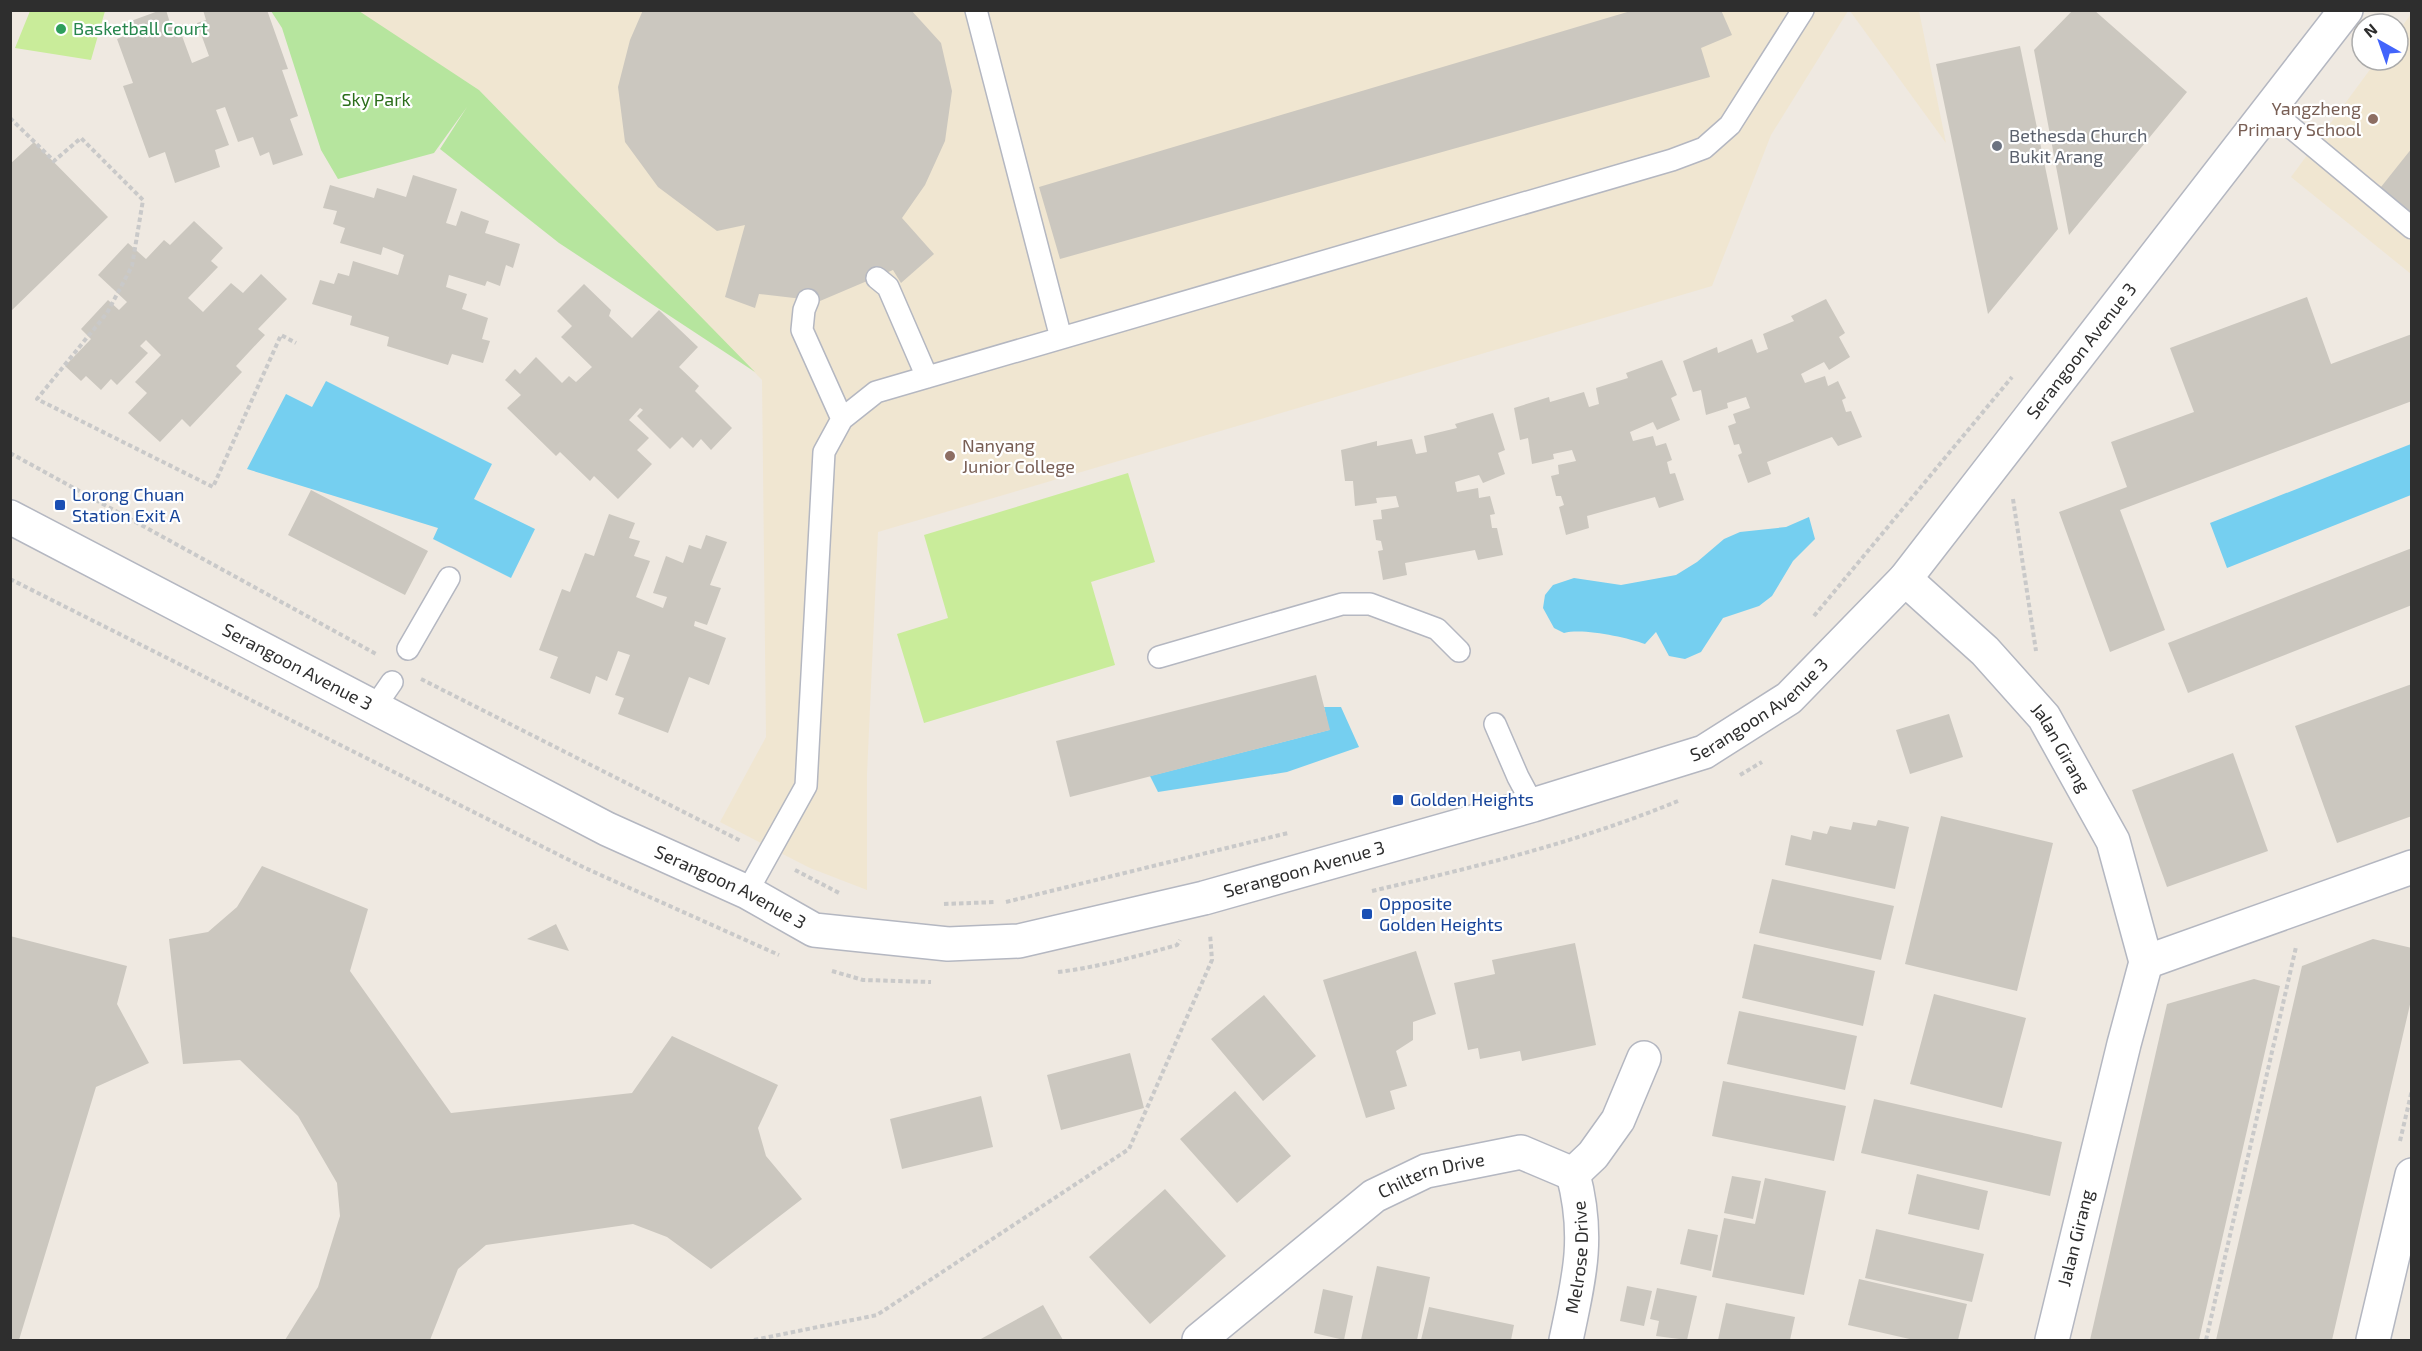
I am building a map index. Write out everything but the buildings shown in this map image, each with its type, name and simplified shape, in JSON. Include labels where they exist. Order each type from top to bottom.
[{"type":"street","name":"Serangoon Avenue 3","points":[[10,517],[383,695],[607,829],[747,892],[814,930],[948,944],[1019,941],[1204,898],[1533,805],[1704,752],[1789,698],[1905,579],[2346,10]]},
{"type":"street","name":"Jalan Girang","points":[[1905,579],[1985,651],[2044,717],[2113,841],[2146,962],[2052,1341]]},
{"type":"street","points":[[2146,962],[2412,867]]},
{"type":"street","points":[[1573,1174],[1593,1155],[1618,1120],[1644,1058]]},
{"type":"street","name":"Chiltern Drive","points":[[1199,1341],[1374,1196],[1426,1171],[1521,1152],[1573,1174]]},
{"type":"street","name":"Melrose Drive","points":[[1566,1341],[1579,1277],[1583,1222],[1573,1174]]},
{"type":"street","points":[[2373,1341],[2412,1174]]},
{"type":"lane","points":[[976,10],[1061,338]]},
{"type":"lane","points":[[747,892],[806,786],[824,452],[842,419],[876,392],[1672,160],[1704,148],[1730,125],[1803,10]]},
{"type":"lane","points":[[2269,109],[2412,228]]},
{"type":"lane","points":[[877,278],[888,287],[927,377]]},
{"type":"lane","points":[[808,300],[804,310],[802,330],[842,419]]},
{"type":"lane","points":[[408,649],[449,578]]},
{"type":"lane","points":[[1159,657],[1342,604],[1370,604],[1437,629],[1459,651]]},
{"type":"lane","points":[[1495,724],[1533,805]]},
{"type":"path","points":[[10,118],[54,161],[81,138],[143,200],[132,267],[107,313],[37,399],[213,487],[281,335],[296,343]]},
{"type":"path","points":[[1810,622],[2014,374]]},
{"type":"path","points":[[10,453],[381,657]]},
{"type":"path","points":[[2012,494],[2036,654]]},
{"type":"path","points":[[10,579],[585,868]]},
{"type":"path","points":[[420,678],[730,834],[767,856],[849,898]]},
{"type":"path","points":[[942,904],[1008,902],[1299,831]]},
{"type":"path","points":[[754,1341],[877,1315],[1129,1149],[1212,960],[1204,898]]},
{"type":"path","points":[[2206,1341],[2305,905]]},
{"type":"shaded area","name":"Nanyang Junior College","points":[[357,11],[1848,11],[1771,135],[1712,286],[878,532],[867,774],[867,890],[810,868],[720,822],[766,737],[762,380],[479,90]]},
{"type":"shaded area","points":[[1850,11],[1919,11],[1946,143]]},
{"type":"shaded area","name":"Yangzheng Primary School","points":[[2410,15],[2411,274],[2291,177],[2368,72],[2410,72]]},
{"type":"green space","name":"Basketball Court","points":[[30,11],[105,11],[91,60],[15,48]]},
{"type":"green space","name":"Sky Park","points":[[271,11],[359,11],[479,90],[755,372],[559,243],[440,149],[467,107],[434,153],[338,179],[321,150],[282,28]]},
{"type":"green space","points":[[1128,473],[1155,562],[1091,582],[1115,665],[924,723],[897,634],[948,618],[924,535]]},
{"type":"water","points":[[326,381],[492,464],[474,499],[535,529],[511,578],[433,539],[438,528],[247,469],[286,394],[312,407]]},
{"type":"water","points":[[2411,444],[2411,495],[2227,568],[2210,523]]},
{"type":"water","points":[[1809,517],[1815,539],[1793,561],[1772,596],[1759,606],[1723,618],[1701,652],[1685,659],[1669,656],[1656,632],[1645,644],[1593,632],[1564,633],[1554,628],[1543,608],[1545,595],[1553,585],[1574,578],[1621,585],[1676,575],[1697,562],[1724,539],[1740,532],[1786,527]]},
{"type":"water","points":[[1324,707],[1341,707],[1359,747],[1287,772],[1158,792],[1150,776],[1329,730]]},
{"type":"place","name":"Basketball Court","points":[[61,29]]},
{"type":"place","name":"Yangzheng Primary School","points":[[2373,119]]},
{"type":"place","name":"Bethesda Church Bukit Arang","points":[[1997,146]]},
{"type":"place","name":"Nanyang Junior College","points":[[950,456]]},
{"type":"place","name":"Lorong Chuan Station Exit A","points":[[60,505]]},
{"type":"place","name":"Golden Heights","points":[[1398,800]]},
{"type":"place","name":"Opposite Golden Heights","points":[[1367,914]]}]
